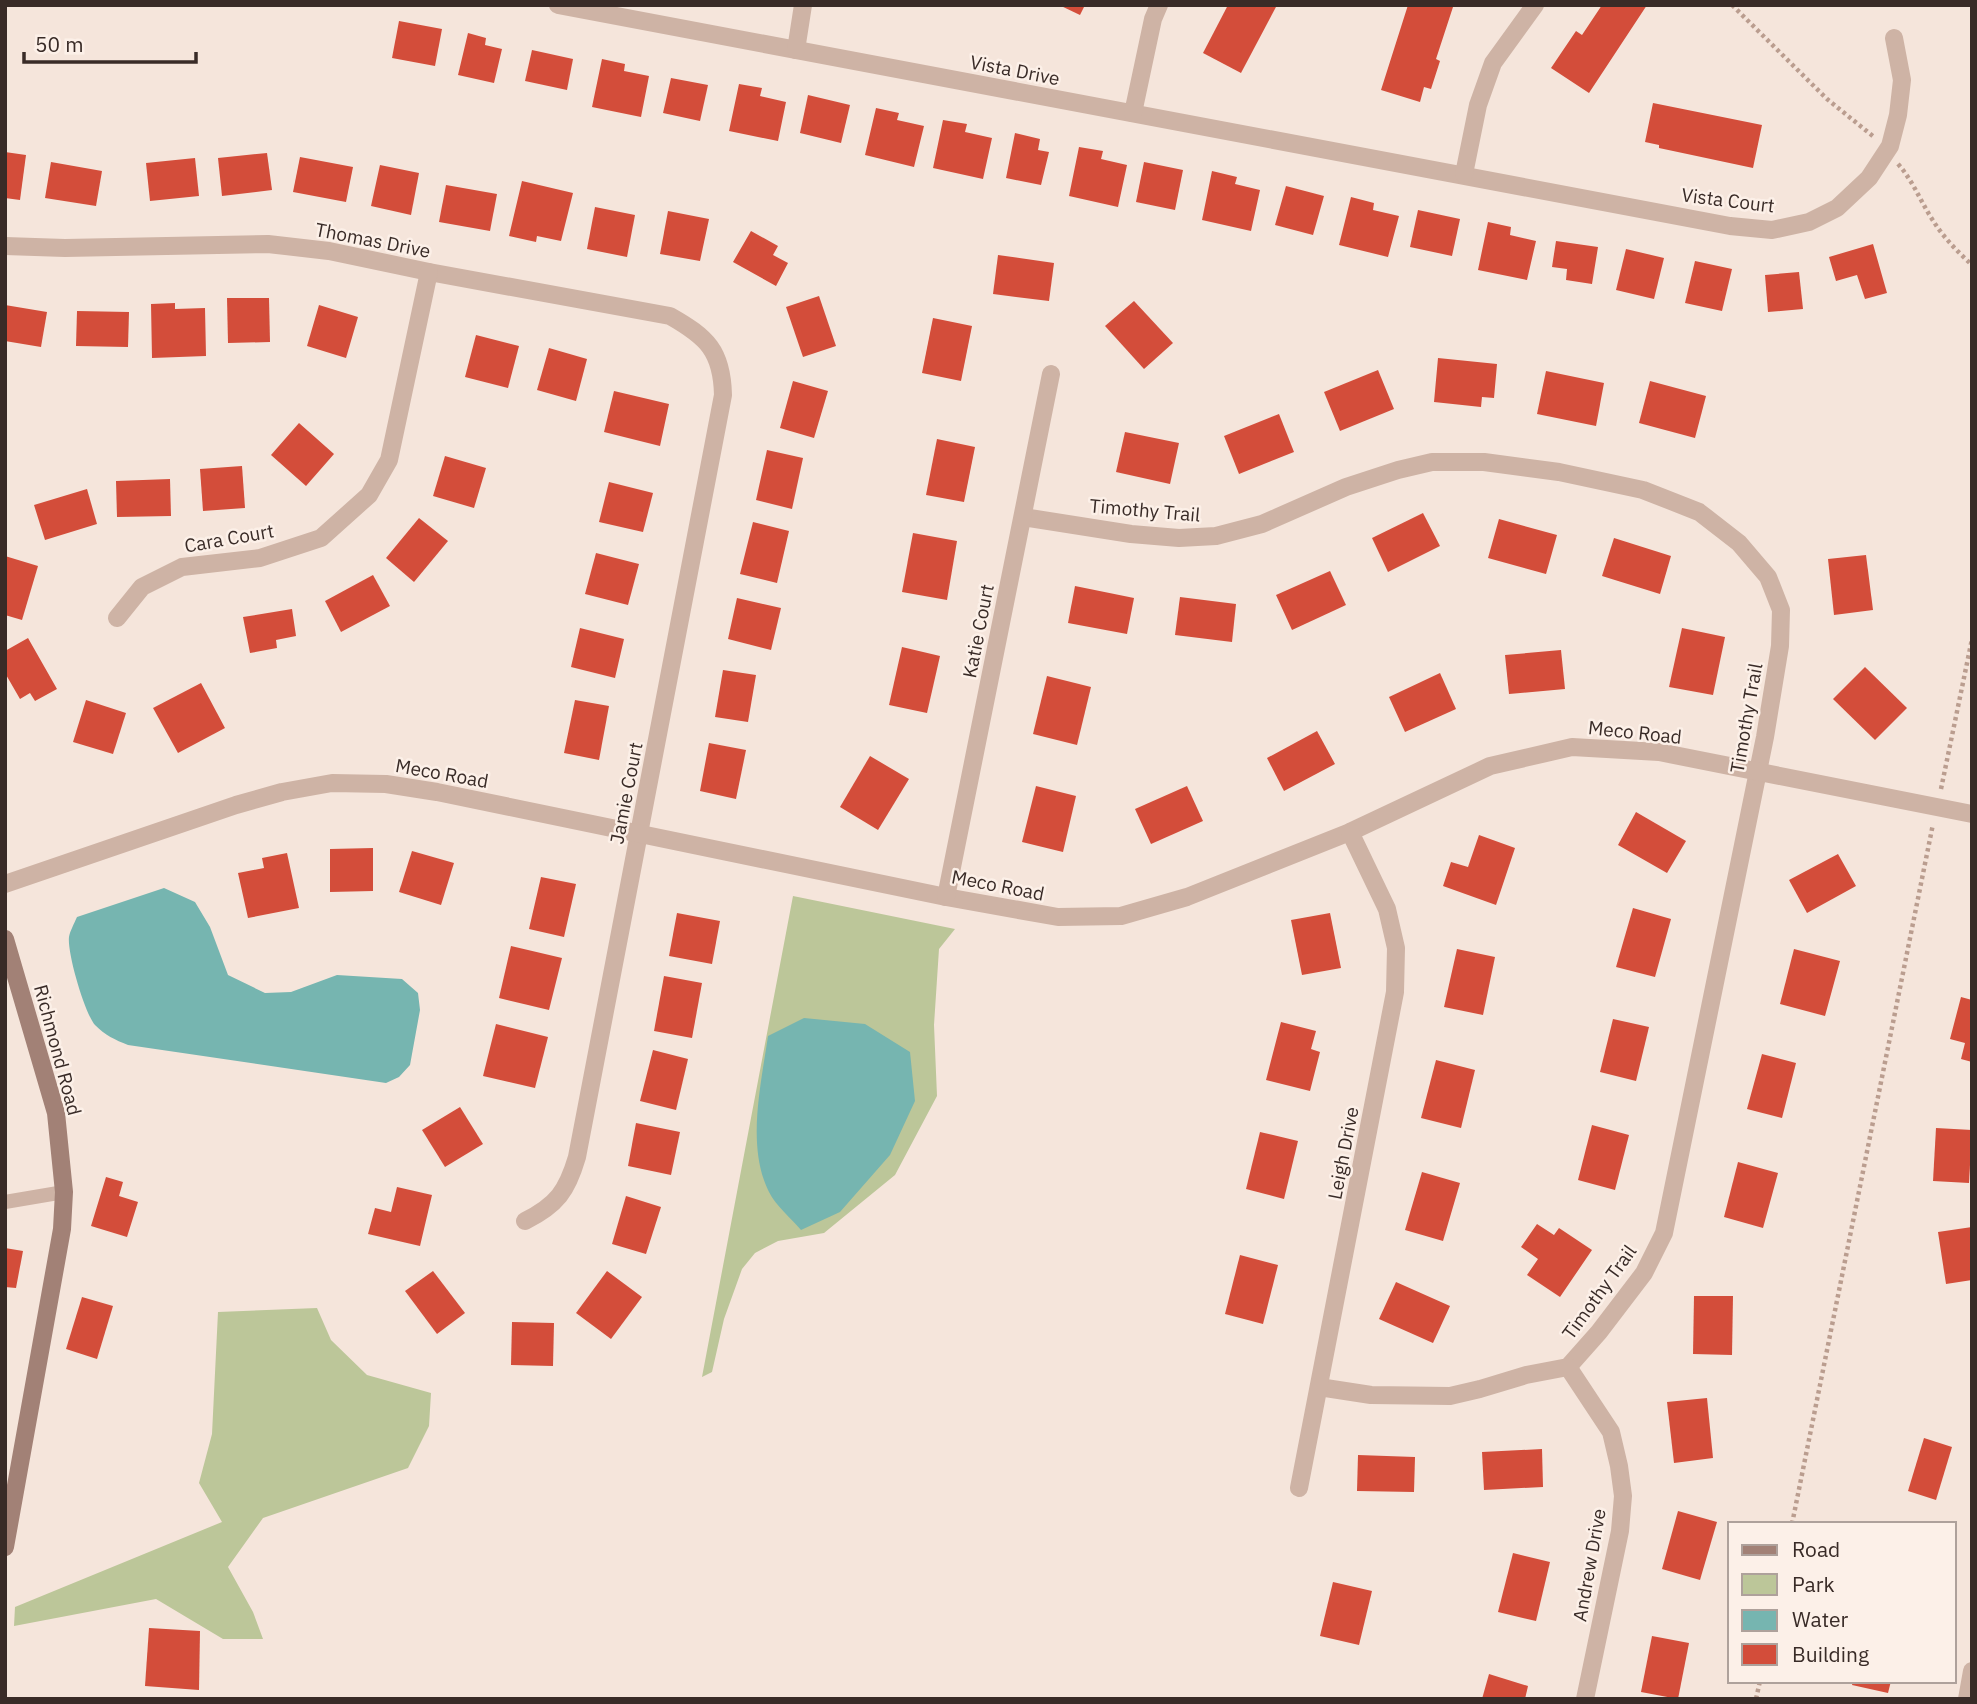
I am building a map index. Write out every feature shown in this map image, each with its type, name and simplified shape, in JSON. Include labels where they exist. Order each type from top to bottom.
[{"type":"street","name":"Vista Drive","points":[[558,5],[1464,174]]},
{"type":"street","points":[[796,50],[803,5]]},
{"type":"street","points":[[1133,113],[1153,19],[1159,5]]},
{"type":"street","points":[[1464,174],[1478,105],[1493,63],[1535,5]]},
{"type":"street","name":"Vista Court","points":[[1464,174],[1730,226],[1772,230],[1809,222],[1837,208],[1869,178],[1887,151],[1898,116],[1902,80],[1894,38]]},
{"type":"street","name":"Thomas Drive","points":[[5,246],[65,248],[268,244],[328,251],[670,316],[694,330],[716,352]]},
{"type":"street","name":"Cara Court","points":[[117,618],[142,587],[182,567],[260,558],[321,538],[369,495],[389,460],[429,272]]},
{"type":"street","name":"Jamie Court","points":[[525,1221],[543,1212],[558,1199],[570,1180],[577,1157],[723,395],[723,374],[716,352]]},
{"type":"street","name":"Katie Court","points":[[946,897],[1051,374]]},
{"type":"street","name":"Timothy Trail","points":[[1023,517],[1131,534],[1179,538],[1216,536],[1262,524],[1346,487],[1398,470],[1432,462],[1484,462],[1559,472],[1643,490],[1699,512],[1739,543],[1768,578],[1781,610],[1780,646],[1758,772],[1664,1233],[1644,1273],[1600,1332],[1568,1367],[1526,1375],[1480,1390],[1450,1396],[1371,1395],[1319,1387]]},
{"type":"street","name":"Meco Road","points":[[5,884],[236,805],[282,792],[332,783],[386,784],[437,792],[946,897],[1058,917],[1121,916],[1187,897],[1350,832],[1490,766],[1572,747],[1659,752],[1972,814]]},
{"type":"street","name":"Leigh Drive","points":[[1298,1488],[1395,992],[1396,948],[1387,909],[1350,832]]},
{"type":"street","name":"Richmond Road","points":[[5,939],[56,1114],[64,1192],[62,1229],[5,1547]]},
{"type":"street","name":"Andrew Drive","points":[[1568,1367],[1611,1432],[1623,1496],[1620,1531],[1585,1699]]},
{"type":"street","points":[[1967,1699],[1972,1671]]},
{"type":"lane","points":[[5,1202],[64,1192]]},
{"type":"path","points":[[1732,5],[1827,99],[1872,135],[1887,151],[1907,175],[1934,222],[1972,265]]},
{"type":"path","points":[[1792,1522],[1972,639]]},
{"type":"green space","points":[[793,896],[955,929],[939,949],[934,1025],[937,1096],[895,1175],[824,1233],[778,1241],[755,1253],[742,1269],[724,1319],[712,1372],[702,1377]]},
{"type":"green space","points":[[317,1308],[331,1340],[367,1375],[431,1393],[429,1426],[408,1468],[263,1518],[228,1567],[253,1612],[263,1639],[223,1639],[156,1599],[14,1626],[15,1607],[222,1522],[199,1483],[212,1434],[218,1312]]},
{"type":"water","points":[[164,888],[195,902],[210,927],[228,975],[265,993],[291,992],[337,975],[402,979],[418,993],[420,1010],[410,1065],[399,1077],[386,1083],[128,1045],[103,1032],[91,1019],[78,983],[69,945],[72,927],[77,917]]},
{"type":"water","points":[[804,1018],[865,1024],[910,1052],[915,1101],[890,1155],[840,1212],[801,1230],[772,1197],[762,1174],[758,1155],[757,1115],[768,1036]]},
{"type":"building","points":[[1059,5],[1085,5],[1080,15]]},
{"type":"building","points":[[1228,5],[1277,5],[1241,73],[1203,53]]},
{"type":"building","points":[[1408,5],[1453,7],[1436,59],[1440,61],[1431,89],[1424,87],[1420,102],[1381,90]]},
{"type":"building","points":[[1602,5],[1647,5],[1589,93],[1551,68],[1576,31],[1582,35]]},
{"type":"building","points":[[399,21],[442,29],[435,66],[392,58]]},
{"type":"building","points":[[468,33],[486,38],[485,45],[502,49],[494,83],[458,75]]},
{"type":"building","points":[[532,50],[573,59],[567,90],[525,81]]},
{"type":"building","points":[[602,59],[625,64],[624,71],[649,76],[641,117],[592,107]]},
{"type":"building","points":[[671,78],[708,85],[700,121],[663,113]]},
{"type":"building","points":[[739,84],[762,88],[760,96],[786,102],[778,141],[729,131]]},
{"type":"building","points":[[808,95],[850,105],[841,143],[800,133]]},
{"type":"building","points":[[1653,103],[1762,125],[1753,168],[1659,148],[1659,145],[1645,142]]},
{"type":"building","points":[[876,108],[899,113],[897,120],[924,126],[914,167],[865,155]]},
{"type":"building","points":[[943,120],[967,124],[965,132],[992,138],[983,179],[933,168]]},
{"type":"building","points":[[1015,133],[1040,139],[1038,150],[1049,152],[1041,185],[1006,178]]},
{"type":"building","points":[[1079,147],[1103,151],[1101,159],[1127,165],[1118,207],[1069,196]]},
{"type":"building","points":[[5,152],[26,155],[20,200],[5,198]]},
{"type":"building","points":[[267,153],[272,190],[222,196],[218,158]]},
{"type":"building","points":[[300,157],[353,167],[346,202],[293,192]]},
{"type":"building","points":[[195,158],[199,196],[150,201],[146,163]]},
{"type":"building","points":[[51,162],[102,171],[96,206],[45,198]]},
{"type":"building","points":[[1144,162],[1183,170],[1175,210],[1136,202]]},
{"type":"building","points":[[380,165],[419,173],[411,215],[371,206]]},
{"type":"building","points":[[1212,171],[1237,177],[1235,184],[1260,190],[1251,231],[1202,220]]},
{"type":"building","points":[[522,181],[573,193],[561,241],[537,236],[536,242],[509,236]]},
{"type":"building","points":[[446,185],[497,194],[490,231],[439,222]]},
{"type":"building","points":[[1286,186],[1324,196],[1313,235],[1275,225]]},
{"type":"building","points":[[1351,197],[1374,203],[1373,210],[1399,216],[1388,257],[1339,245]]},
{"type":"building","points":[[595,207],[635,215],[627,257],[587,249]]},
{"type":"building","points":[[1418,210],[1460,219],[1452,256],[1410,247]]},
{"type":"building","points":[[668,211],[709,219],[700,261],[660,254]]},
{"type":"building","points":[[1488,222],[1511,227],[1510,235],[1536,241],[1527,280],[1478,270]]},
{"type":"building","points":[[751,231],[778,246],[773,255],[788,263],[776,286],[733,262]]},
{"type":"building","points":[[1556,241],[1598,247],[1592,284],[1566,280],[1567,269],[1552,267]]},
{"type":"building","points":[[1873,244],[1887,293],[1865,299],[1857,275],[1836,281],[1829,257]]},
{"type":"building","points":[[1626,249],[1664,258],[1654,299],[1616,290]]},
{"type":"building","points":[[998,255],[1054,263],[1049,301],[993,294]]},
{"type":"building","points":[[1695,261],[1732,269],[1722,311],[1685,303]]},
{"type":"building","points":[[1799,272],[1803,309],[1768,312],[1765,275]]},
{"type":"building","points":[[819,296],[836,346],[803,357],[786,307]]},
{"type":"building","points":[[227,298],[269,298],[270,342],[228,343]]},
{"type":"building","points":[[1134,301],[1173,343],[1144,369],[1105,326]]},
{"type":"building","points":[[175,303],[175,309],[205,308],[206,356],[152,358],[151,304]]},
{"type":"building","points":[[5,305],[47,312],[41,347],[5,341]]},
{"type":"building","points":[[319,305],[358,317],[346,358],[307,346]]},
{"type":"building","points":[[77,311],[129,312],[128,347],[76,346]]},
{"type":"building","points":[[933,318],[972,326],[961,381],[922,373]]},
{"type":"building","points":[[476,335],[519,346],[508,388],[465,377]]},
{"type":"building","points":[[549,348],[587,359],[576,401],[537,390]]},
{"type":"building","points":[[1438,358],[1497,364],[1494,398],[1482,397],[1481,407],[1434,402]]},
{"type":"building","points":[[1378,370],[1394,409],[1340,431],[1324,392]]},
{"type":"building","points":[[1546,371],[1604,383],[1596,426],[1537,414]]},
{"type":"building","points":[[793,381],[828,391],[814,438],[780,428]]},
{"type":"building","points":[[1650,381],[1706,396],[1695,438],[1639,423]]},
{"type":"building","points":[[614,391],[669,404],[660,446],[604,432]]},
{"type":"building","points":[[1279,414],[1294,452],[1239,474],[1224,436]]},
{"type":"building","points":[[299,423],[334,454],[306,486],[271,455]]},
{"type":"building","points":[[1125,432],[1179,443],[1170,484],[1116,472]]},
{"type":"building","points":[[937,439],[975,447],[964,502],[926,495]]},
{"type":"building","points":[[767,450],[803,458],[792,509],[756,500]]},
{"type":"building","points":[[445,456],[486,468],[474,508],[433,496]]},
{"type":"building","points":[[242,466],[245,508],[203,511],[200,469]]},
{"type":"building","points":[[170,479],[171,516],[117,517],[116,481]]},
{"type":"building","points":[[609,482],[653,493],[643,532],[599,522]]},
{"type":"building","points":[[87,489],[97,524],[45,540],[34,505]]},
{"type":"building","points":[[1423,513],[1440,546],[1388,572],[1372,538]]},
{"type":"building","points":[[419,518],[448,541],[414,582],[386,558]]},
{"type":"building","points":[[1499,519],[1557,535],[1546,574],[1488,558]]},
{"type":"building","points":[[753,522],[789,531],[777,583],[740,574]]},
{"type":"building","points":[[913,533],[957,541],[947,600],[902,592]]},
{"type":"building","points":[[1614,538],[1671,556],[1660,594],[1602,576]]},
{"type":"building","points":[[596,553],[639,564],[628,605],[585,594]]},
{"type":"building","points":[[1866,555],[1873,610],[1834,615],[1828,559]]},
{"type":"building","points":[[5,556],[38,566],[22,620],[5,615]]},
{"type":"building","points":[[1330,571],[1346,605],[1292,630],[1276,595]]},
{"type":"building","points":[[373,575],[390,606],[341,632],[325,601]]},
{"type":"building","points":[[1075,586],[1134,598],[1127,634],[1068,623]]},
{"type":"building","points":[[1180,597],[1236,604],[1232,642],[1175,635]]},
{"type":"building","points":[[737,598],[781,608],[771,650],[728,639]]},
{"type":"building","points":[[292,609],[296,636],[276,640],[277,648],[250,653],[243,617]]},
{"type":"building","points":[[580,628],[624,639],[615,678],[571,667]]},
{"type":"building","points":[[1682,628],[1725,637],[1713,695],[1669,687]]},
{"type":"building","points":[[28,638],[57,689],[35,701],[30,693],[20,699],[5,673],[5,651]]},
{"type":"building","points":[[902,647],[940,656],[927,713],[889,705]]},
{"type":"building","points":[[1561,650],[1565,689],[1509,694],[1505,655]]},
{"type":"building","points":[[1865,667],[1907,708],[1875,740],[1833,699]]},
{"type":"building","points":[[723,670],[756,675],[748,722],[715,717]]},
{"type":"building","points":[[1440,673],[1456,709],[1405,732],[1389,697]]},
{"type":"building","points":[[1047,676],[1091,687],[1077,745],[1033,734]]},
{"type":"building","points":[[201,683],[225,728],[178,753],[153,708]]},
{"type":"building","points":[[86,700],[126,713],[113,754],[73,742]]},
{"type":"building","points":[[575,700],[609,706],[599,760],[564,753]]},
{"type":"building","points":[[1317,731],[1335,764],[1284,791],[1267,758]]},
{"type":"building","points":[[709,743],[746,750],[736,799],[700,791]]},
{"type":"building","points":[[870,756],[909,779],[878,830],[840,807]]},
{"type":"building","points":[[1036,786],[1076,796],[1063,852],[1022,842]]},
{"type":"building","points":[[1187,786],[1203,821],[1151,844],[1135,809]]},
{"type":"building","points":[[1636,812],[1686,841],[1667,873],[1618,845]]},
{"type":"building","points":[[1479,835],[1515,848],[1496,905],[1443,886],[1451,862],[1468,867]]},
{"type":"building","points":[[373,848],[373,891],[330,892],[330,849]]},
{"type":"building","points":[[412,851],[454,863],[441,905],[399,892]]},
{"type":"building","points":[[287,853],[299,908],[248,918],[238,873],[264,868],[262,858]]},
{"type":"building","points":[[1838,854],[1856,886],[1807,913],[1789,880]]},
{"type":"building","points":[[541,877],[576,884],[564,937],[529,929]]},
{"type":"building","points":[[1633,908],[1671,919],[1655,977],[1616,967]]},
{"type":"building","points":[[677,913],[720,921],[712,964],[669,956]]},
{"type":"building","points":[[1330,913],[1341,968],[1302,975],[1291,920]]},
{"type":"building","points":[[511,946],[562,958],[549,1010],[499,998]]},
{"type":"building","points":[[1457,949],[1495,957],[1483,1015],[1444,1007]]},
{"type":"building","points":[[1794,949],[1840,961],[1825,1016],[1780,1004]]},
{"type":"building","points":[[664,976],[702,983],[692,1038],[654,1031]]},
{"type":"building","points":[[1961,997],[1972,1000],[1972,1062],[1961,1059],[1965,1043],[1950,1039]]},
{"type":"building","points":[[1613,1019],[1649,1027],[1636,1081],[1600,1072]]},
{"type":"building","points":[[1281,1022],[1316,1031],[1311,1049],[1320,1052],[1310,1091],[1266,1080]]},
{"type":"building","points":[[496,1024],[548,1037],[535,1088],[483,1076]]},
{"type":"building","points":[[653,1050],[688,1059],[676,1110],[640,1101]]},
{"type":"building","points":[[1762,1054],[1796,1063],[1782,1118],[1747,1109]]},
{"type":"building","points":[[1436,1060],[1475,1070],[1461,1128],[1421,1118]]},
{"type":"building","points":[[460,1107],[483,1144],[445,1167],[422,1130]]},
{"type":"building","points":[[636,1123],[680,1132],[671,1175],[628,1166]]},
{"type":"building","points":[[1592,1125],[1629,1135],[1615,1190],[1578,1180]]},
{"type":"building","points":[[1936,1128],[1972,1130],[1969,1183],[1933,1181]]},
{"type":"building","points":[[1260,1132],[1298,1141],[1284,1199],[1246,1189]]},
{"type":"building","points":[[1738,1162],[1778,1173],[1763,1228],[1724,1217]]},
{"type":"building","points":[[1422,1172],[1460,1183],[1443,1241],[1405,1230]]},
{"type":"building","points":[[106,1177],[123,1182],[119,1196],[138,1202],[127,1237],[91,1226]]},
{"type":"building","points":[[397,1187],[432,1195],[420,1246],[368,1234],[375,1208],[391,1212]]},
{"type":"building","points":[[626,1196],[661,1207],[646,1254],[612,1244]]},
{"type":"building","points":[[1537,1224],[1554,1235],[1559,1228],[1592,1250],[1560,1297],[1527,1275],[1538,1259],[1521,1247]]},
{"type":"building","points":[[1972,1227],[1972,1280],[1946,1284],[1938,1232]]},
{"type":"building","points":[[5,1248],[23,1251],[16,1288],[5,1287]]},
{"type":"building","points":[[1240,1255],[1278,1265],[1263,1324],[1225,1314]]},
{"type":"building","points":[[433,1271],[465,1313],[437,1334],[405,1291]]},
{"type":"building","points":[[607,1271],[642,1297],[611,1339],[576,1313]]},
{"type":"building","points":[[1396,1282],[1450,1306],[1433,1343],[1379,1319]]},
{"type":"building","points":[[1694,1296],[1733,1296],[1732,1355],[1693,1354]]},
{"type":"building","points":[[82,1297],[113,1306],[97,1359],[66,1349]]},
{"type":"building","points":[[512,1322],[554,1323],[553,1366],[511,1365]]},
{"type":"building","points":[[1707,1398],[1713,1458],[1674,1463],[1667,1402]]},
{"type":"building","points":[[1924,1438],[1952,1447],[1936,1500],[1908,1491]]},
{"type":"building","points":[[1542,1449],[1543,1487],[1484,1490],[1482,1452]]},
{"type":"building","points":[[1358,1455],[1415,1457],[1414,1492],[1357,1491]]},
{"type":"building","points":[[1678,1511],[1717,1522],[1700,1580],[1662,1569]]},
{"type":"building","points":[[1513,1553],[1550,1562],[1536,1621],[1498,1612]]},
{"type":"building","points":[[1333,1582],[1372,1591],[1359,1645],[1320,1636]]},
{"type":"building","points":[[149,1628],[200,1631],[199,1690],[145,1686]]},
{"type":"building","points":[[1652,1636],[1689,1643],[1678,1699],[1641,1692]]},
{"type":"building","points":[[1489,1674],[1528,1686],[1525,1699],[1482,1699]]},
{"type":"building","points":[[1852,1683],[1890,1683],[1888,1693]]}]
